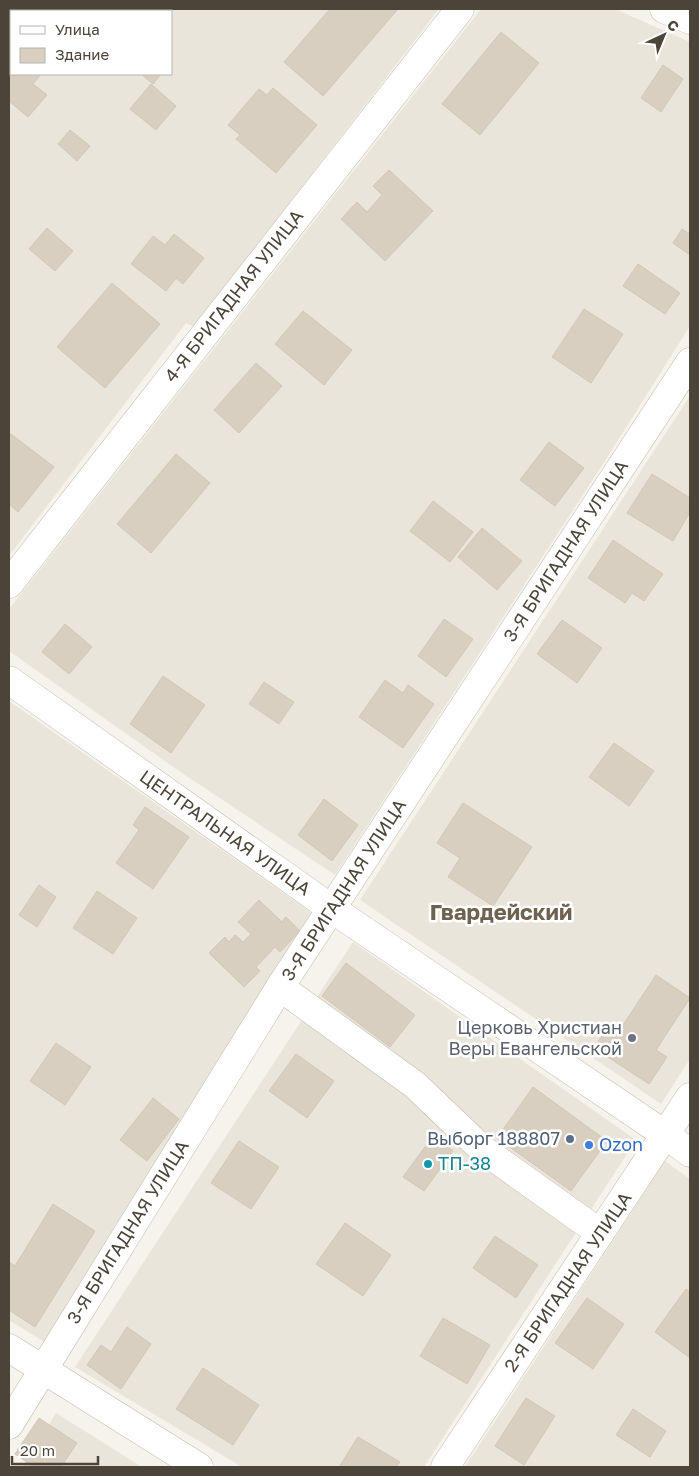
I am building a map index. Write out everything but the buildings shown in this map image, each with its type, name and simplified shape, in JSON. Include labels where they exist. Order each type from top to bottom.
[{"type":"street","name":"4-Я БРИГАДНАЯ УЛИЦА","points":[[9,584],[460,9]]},
{"type":"street","points":[[664,9],[690,20]]},
{"type":"street","name":"3-Я БРИГАДНАЯ УЛИЦА","points":[[9,1425],[280,987],[690,362]]},
{"type":"street","name":"ЦЕНТРАЛЬНАЯ УЛИЦА","points":[[9,680],[332,909],[666,1135],[690,1154]]},
{"type":"street","points":[[280,987],[415,1085],[482,1149],[600,1234]]},
{"type":"street","name":"2-Я БРИГАДНАЯ УЛИЦА","points":[[445,1467],[690,1097]]},
{"type":"street","points":[[9,1348],[199,1467]]},
{"type":"shaded area","points":[[439,9],[194,327],[186,323],[9,556],[9,19],[10,18],[10,75],[172,75],[172,10],[16,10]]},
{"type":"shaded area","points":[[481,9],[615,9],[690,42],[690,326],[603,464],[335,875],[179,771],[9,651],[9,609]]},
{"type":"shaded area","points":[[690,396],[690,1059],[661,1104],[360,900]]},
{"type":"shaded area","points":[[9,701],[323,921],[51,1346],[9,1320]]},
{"type":"shaded area","points":[[353,942],[636,1140],[424,1467],[242,1467],[75,1367]]},
{"type":"shaded area","points":[[665,1161],[690,1179],[690,1467],[465,1467]]},
{"type":"shaded area","points":[[56,1413],[142,1467],[23,1467]]},
{"type":"place","name":"Церковь Христиан Веры Евангельской","points":[[632,1038]]},
{"type":"place","name":"Выборг 188807","points":[[570,1139]]},
{"type":"place","name":"Ozon","points":[[589,1145]]},
{"type":"place","name":"ТП-38","points":[[428,1164]]},
{"type":"district","name":"Гвардейский","points":[[501,912]]}]
